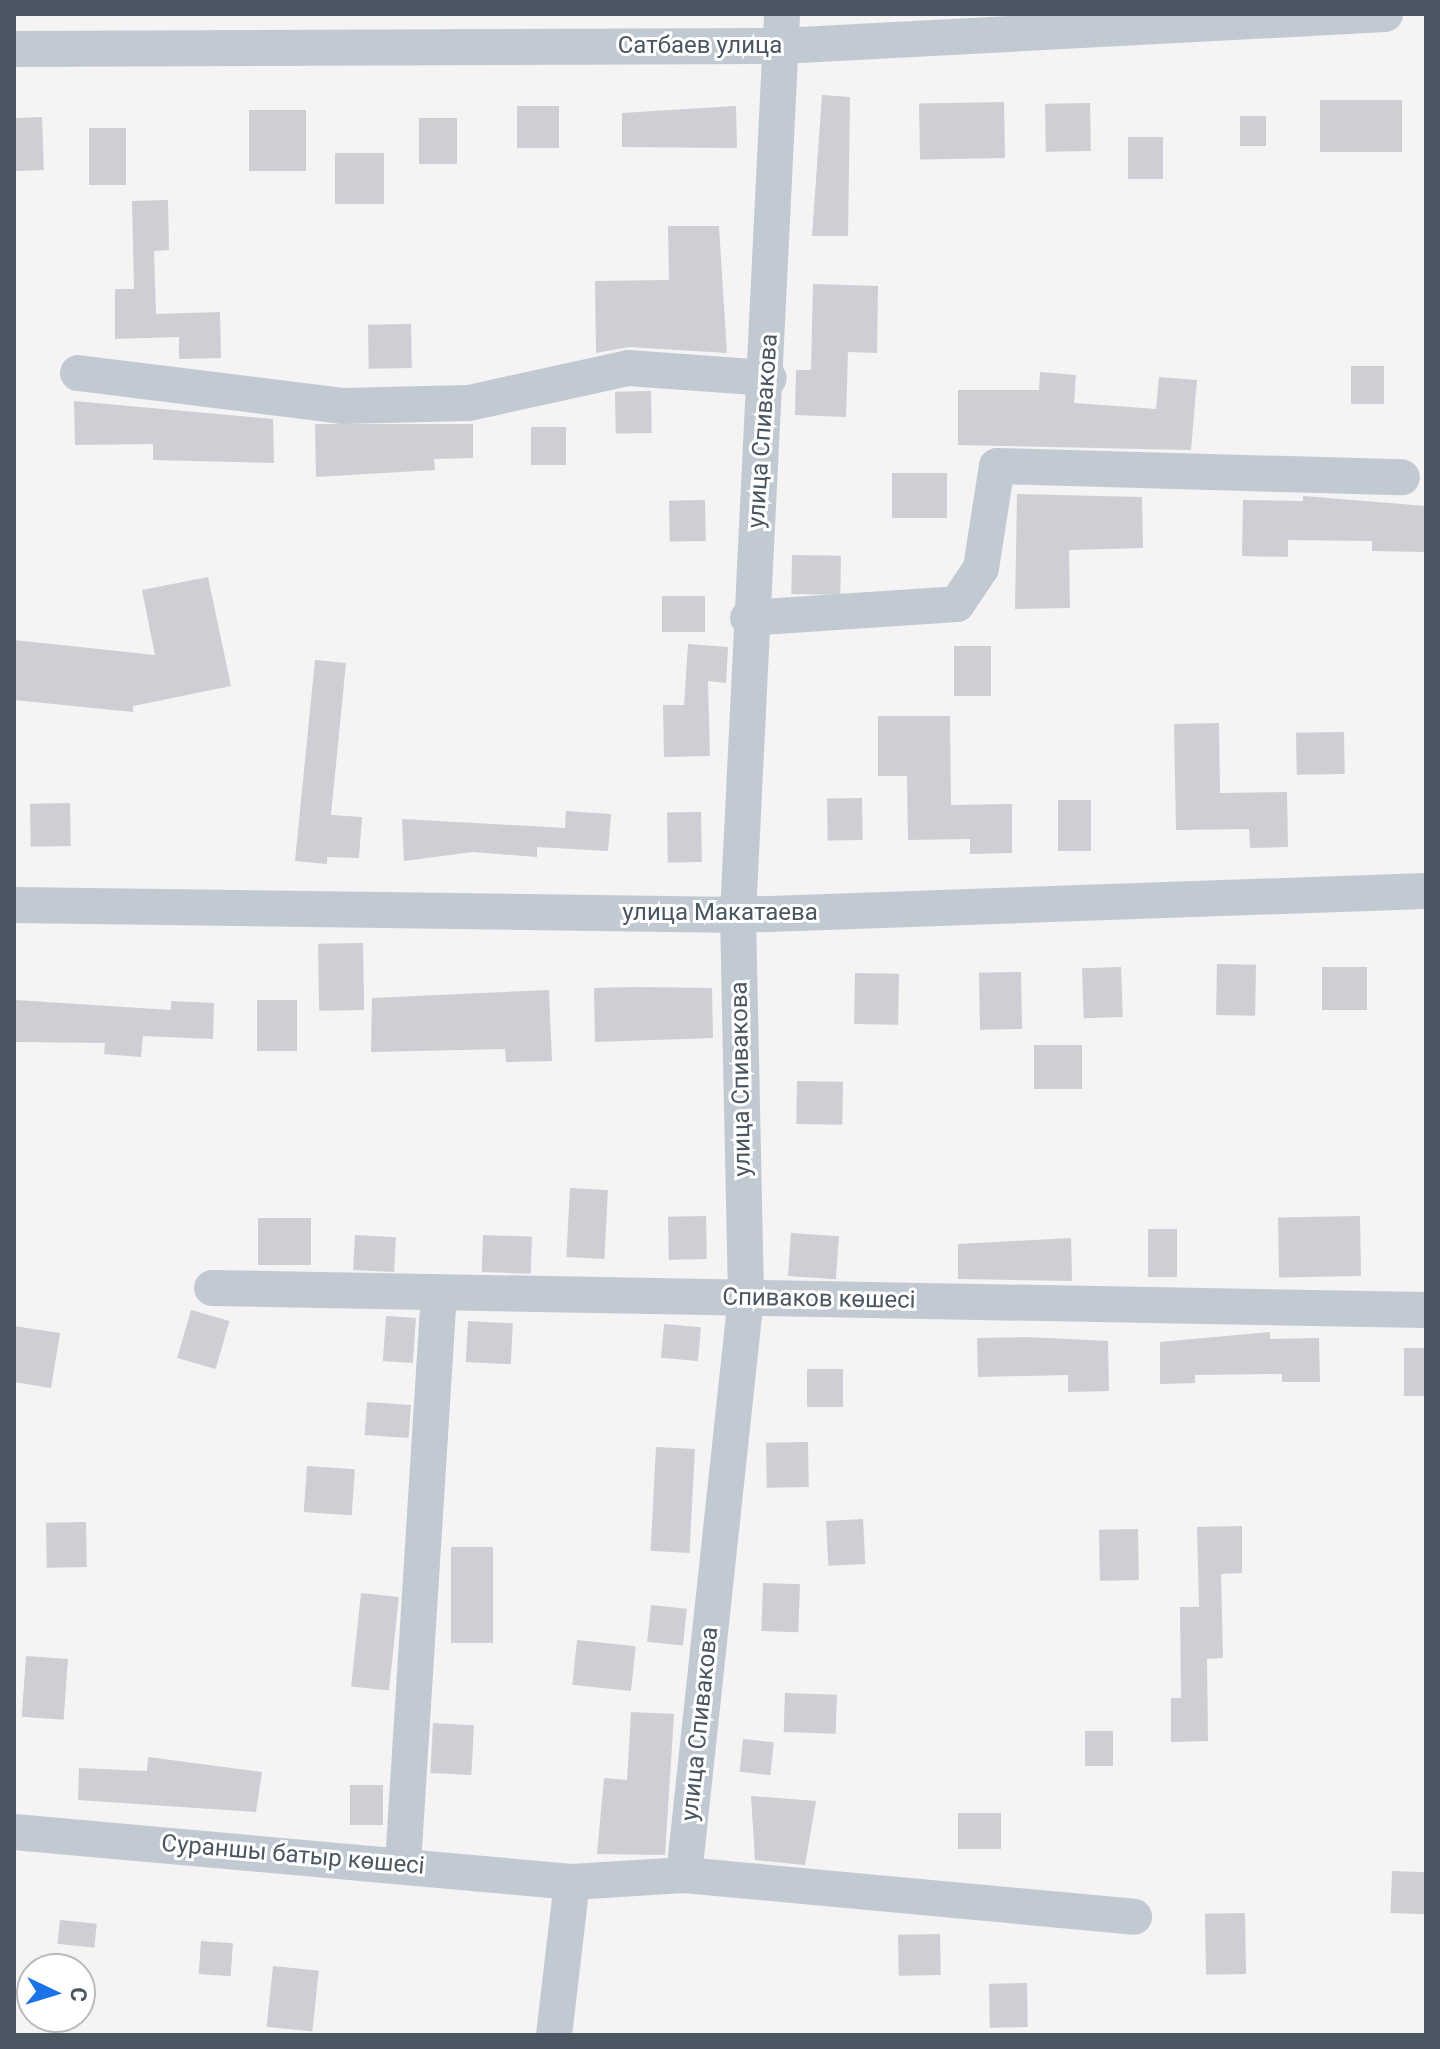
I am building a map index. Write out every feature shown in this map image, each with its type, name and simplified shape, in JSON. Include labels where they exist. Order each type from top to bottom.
[{"type":"street","name":"Сатбаев улица","points":[[14,49],[1385,14]]},
{"type":"street","name":"улица Спивакова","points":[[684,1875],[746,1297],[738,915],[748,618],[769,378],[782,30]]},
{"type":"street","points":[[78,373],[342,406],[469,403],[628,368],[769,378]]},
{"type":"street","points":[[748,618],[957,604],[981,568],[997,466],[1402,477]]},
{"type":"street","name":"улица Макатаева","points":[[14,905],[738,915],[1426,891]]},
{"type":"street","name":"Спиваков көшесі","points":[[212,1288],[1426,1310]]},
{"type":"street","points":[[403,1864],[439,1292]]},
{"type":"street","name":"Сураншы батыр көшесі","points":[[14,1832],[403,1864],[572,1882]]},
{"type":"street","points":[[554,2035],[572,1882],[684,1875],[1134,1917]]},
{"type":"building","points":[[822,95],[850,97],[848,236],[812,236]]},
{"type":"building","points":[[1320,100],[1402,100],[1402,152],[1320,152]]},
{"type":"building","points":[[1004,102],[1005,158],[920,159],[919,103]]},
{"type":"building","points":[[1090,103],[1091,151],[1046,152],[1045,104]]},
{"type":"building","points":[[517,106],[559,106],[559,148],[517,148]]},
{"type":"building","points":[[736,106],[737,148],[622,147],[622,113]]},
{"type":"building","points":[[249,110],[306,110],[306,171],[249,171]]},
{"type":"building","points":[[1240,116],[1266,116],[1266,146],[1240,146]]},
{"type":"building","points":[[42,117],[44,170],[16,171],[14,118]]},
{"type":"building","points":[[419,118],[457,118],[457,164],[419,164]]},
{"type":"building","points":[[89,128],[126,128],[126,185],[89,185]]},
{"type":"building","points":[[1128,137],[1163,137],[1163,179],[1128,179]]},
{"type":"building","points":[[335,153],[384,153],[384,204],[335,204]]},
{"type":"building","points":[[168,200],[169,250],[154,251],[156,314],[220,312],[221,358],[179,359],[179,337],[115,339],[115,289],[134,289],[132,201]]},
{"type":"building","points":[[668,226],[719,226],[727,353],[629,347],[596,353],[595,281],[669,280]]},
{"type":"building","points":[[813,284],[878,286],[877,353],[848,352],[846,417],[795,415],[796,370],[811,370]]},
{"type":"building","points":[[411,324],[412,368],[369,369],[368,325]]},
{"type":"building","points":[[1351,366],[1384,366],[1384,404],[1351,404]]},
{"type":"building","points":[[1040,372],[1076,375],[1074,403],[1156,409],[1159,377],[1197,380],[1191,450],[958,445],[958,390],[1039,390]]},
{"type":"building","points":[[651,391],[652,433],[616,434],[615,392]]},
{"type":"building","points":[[74,401],[273,419],[274,463],[153,460],[153,444],[75,445]]},
{"type":"building","points":[[315,424],[473,424],[473,458],[434,459],[435,470],[316,477]]},
{"type":"building","points":[[531,427],[566,427],[566,465],[531,465]]},
{"type":"building","points":[[892,473],[947,473],[947,518],[892,518]]},
{"type":"building","points":[[1017,494],[1142,497],[1143,548],[1069,550],[1070,608],[1015,609]]},
{"type":"building","points":[[1303,496],[1426,506],[1426,552],[1372,551],[1372,541],[1288,540],[1288,557],[1242,556],[1243,500],[1303,501]]},
{"type":"building","points":[[705,500],[706,541],[670,542],[669,501]]},
{"type":"building","points":[[792,555],[841,556],[840,595],[791,594]]},
{"type":"building","points":[[208,577],[231,686],[133,706],[133,712],[14,700],[14,640],[155,655],[142,590]]},
{"type":"building","points":[[662,596],[705,596],[705,632],[662,632]]},
{"type":"building","points":[[688,644],[728,647],[726,683],[708,681],[710,756],[664,757],[663,705],[684,705]]},
{"type":"building","points":[[954,646],[991,646],[991,696],[954,696]]},
{"type":"building","points":[[315,660],[346,663],[331,815],[362,817],[359,858],[327,857],[327,864],[295,861]]},
{"type":"building","points":[[878,716],[950,716],[951,805],[1012,804],[1012,853],[970,854],[970,839],[908,840],[907,776],[878,776]]},
{"type":"building","points":[[1219,723],[1220,793],[1287,792],[1288,847],[1250,848],[1249,829],[1176,830],[1174,724]]},
{"type":"building","points":[[1344,732],[1345,774],[1297,775],[1296,733]]},
{"type":"building","points":[[862,798],[863,840],[828,841],[827,799]]},
{"type":"building","points":[[1058,800],[1091,800],[1091,851],[1058,851]]},
{"type":"building","points":[[70,803],[71,846],[31,847],[30,804]]},
{"type":"building","points":[[566,811],[611,814],[608,851],[537,847],[537,857],[473,852],[404,861],[402,819],[565,828]]},
{"type":"building","points":[[701,812],[702,862],[668,863],[667,813]]},
{"type":"building","points":[[363,943],[364,1010],[319,1011],[318,944]]},
{"type":"building","points":[[1217,964],[1256,965],[1255,1016],[1216,1015]]},
{"type":"building","points":[[1121,967],[1123,1017],[1084,1018],[1082,968]]},
{"type":"building","points":[[1322,967],[1367,967],[1367,1010],[1322,1010]]},
{"type":"building","points":[[1021,972],[1022,1029],[980,1030],[979,973]]},
{"type":"building","points":[[855,973],[899,974],[898,1025],[854,1024]]},
{"type":"building","points":[[594,988],[712,988],[713,1038],[595,1042]]},
{"type":"building","points":[[549,990],[552,1061],[506,1062],[505,1049],[371,1052],[372,998]]},
{"type":"building","points":[[16,1000],[171,1010],[171,1001],[214,1003],[213,1039],[143,1036],[141,1057],[104,1054],[105,1043],[15,1042]]},
{"type":"building","points":[[257,1000],[297,1000],[297,1051],[257,1051]]},
{"type":"building","points":[[1034,1045],[1082,1045],[1082,1089],[1034,1089]]},
{"type":"building","points":[[797,1081],[843,1082],[842,1125],[796,1124]]},
{"type":"building","points":[[570,1188],[608,1190],[604,1259],[566,1257]]},
{"type":"building","points":[[706,1216],[707,1259],[669,1260],[668,1217]]},
{"type":"building","points":[[1360,1216],[1361,1276],[1279,1277],[1278,1217]]},
{"type":"building","points":[[258,1218],[311,1218],[311,1265],[258,1265]]},
{"type":"building","points":[[1148,1229],[1177,1229],[1177,1277],[1148,1277]]},
{"type":"building","points":[[791,1233],[839,1236],[836,1279],[788,1276]]},
{"type":"building","points":[[355,1235],[396,1237],[394,1272],[353,1270]]},
{"type":"building","points":[[483,1235],[532,1237],[531,1274],[482,1272]]},
{"type":"building","points":[[1071,1238],[1072,1281],[958,1279],[958,1244]]},
{"type":"building","points":[[191,1310],[229,1321],[216,1369],[177,1358]]},
{"type":"building","points":[[386,1316],[416,1318],[413,1363],[383,1361]]},
{"type":"building","points":[[468,1321],[513,1323],[511,1364],[466,1362]]},
{"type":"building","points":[[664,1324],[701,1327],[698,1361],[661,1358]]},
{"type":"building","points":[[14,1326],[60,1333],[51,1388],[14,1382]]},
{"type":"building","points":[[1270,1332],[1270,1339],[1319,1338],[1320,1382],[1282,1382],[1282,1374],[1195,1375],[1195,1383],[1160,1384],[1160,1342]]},
{"type":"building","points":[[977,1338],[1108,1341],[1109,1391],[1068,1392],[1068,1375],[978,1377]]},
{"type":"building","points":[[1404,1348],[1426,1348],[1426,1396],[1404,1396]]},
{"type":"building","points":[[807,1369],[843,1369],[843,1407],[807,1407]]},
{"type":"building","points":[[367,1402],[411,1405],[409,1438],[365,1435]]},
{"type":"building","points":[[808,1442],[809,1487],[767,1488],[766,1443]]},
{"type":"building","points":[[656,1447],[695,1449],[690,1553],[651,1551]]},
{"type":"building","points":[[307,1466],[355,1469],[352,1515],[304,1512]]},
{"type":"building","points":[[863,1519],[865,1564],[828,1566],[826,1521]]},
{"type":"building","points":[[86,1522],[87,1567],[47,1568],[46,1523]]},
{"type":"building","points":[[1242,1526],[1242,1573],[1221,1574],[1223,1658],[1207,1659],[1208,1741],[1171,1742],[1171,1698],[1181,1698],[1180,1607],[1199,1607],[1197,1527]]},
{"type":"building","points":[[1138,1529],[1139,1580],[1100,1581],[1099,1530]]},
{"type":"building","points":[[451,1547],[493,1547],[493,1643],[451,1643]]},
{"type":"building","points":[[763,1583],[800,1584],[798,1632],[761,1631]]},
{"type":"building","points":[[361,1593],[399,1597],[389,1690],[351,1686]]},
{"type":"building","points":[[651,1605],[687,1609],[683,1646],[647,1642]]},
{"type":"building","points":[[577,1640],[636,1646],[631,1691],[572,1685]]},
{"type":"building","points":[[26,1656],[68,1659],[64,1720],[22,1717]]},
{"type":"building","points":[[785,1693],[837,1695],[836,1734],[784,1732]]},
{"type":"building","points":[[631,1712],[674,1714],[665,1855],[597,1854],[604,1778],[627,1780]]},
{"type":"building","points":[[433,1723],[474,1725],[471,1775],[430,1773]]},
{"type":"building","points":[[1085,1731],[1113,1731],[1113,1766],[1085,1766]]},
{"type":"building","points":[[743,1739],[774,1742],[770,1775],[740,1772]]},
{"type":"building","points":[[148,1757],[262,1772],[256,1812],[78,1800],[79,1768],[147,1771]]},
{"type":"building","points":[[350,1785],[383,1785],[383,1825],[350,1825]]},
{"type":"building","points":[[751,1796],[816,1801],[805,1865],[755,1860]]},
{"type":"building","points":[[958,1813],[1001,1813],[1001,1849],[958,1849]]},
{"type":"building","points":[[1392,1871],[1426,1872],[1425,1914],[1391,1913]]},
{"type":"building","points":[[1245,1913],[1246,1974],[1206,1975],[1205,1914]]},
{"type":"building","points":[[60,1920],[97,1924],[94,1948],[57,1944]]},
{"type":"building","points":[[940,1934],[941,1975],[899,1976],[898,1935]]},
{"type":"building","points":[[201,1941],[233,1943],[231,1976],[199,1974]]},
{"type":"building","points":[[273,1966],[319,1971],[312,2031],[267,2027]]},
{"type":"building","points":[[1027,1983],[1028,2027],[990,2028],[989,1984]]}]
